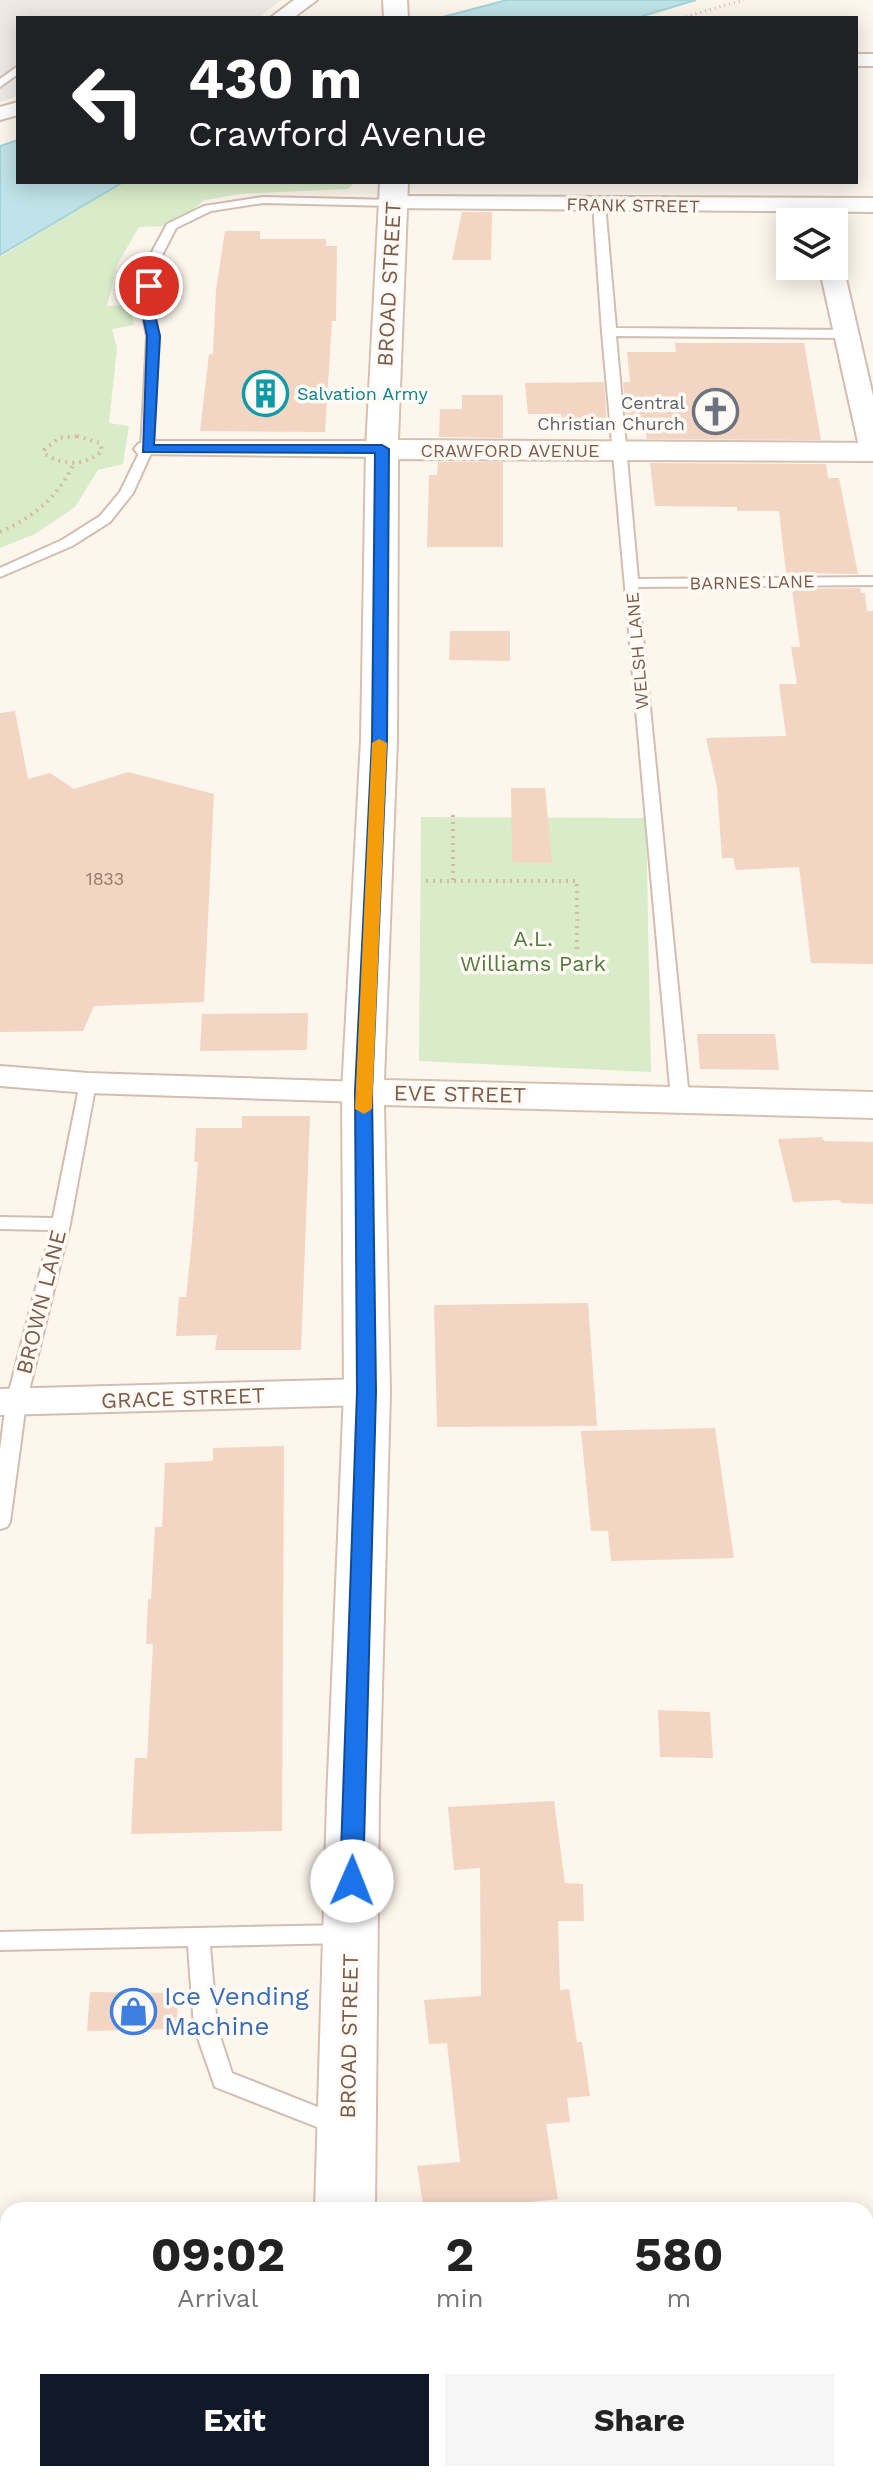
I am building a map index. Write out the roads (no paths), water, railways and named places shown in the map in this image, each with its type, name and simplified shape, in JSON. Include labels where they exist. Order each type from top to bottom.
[{"type":"main road","name":"BROAD STREET","points":[[345,2202],[367,1392],[363,1092],[379,740],[382,449],[393,192]]},
{"type":"main road","name":"CRAWFORD AVENUE","points":[[382,449],[873,451]]},
{"type":"main road","name":"EVE STREET","points":[[363,1092],[873,1105]]},
{"type":"street","points":[[283,16],[307,0]]},
{"type":"street","points":[[393,192],[416,184]]},
{"type":"street","points":[[810,184],[816,208]]},
{"type":"street","name":"FRANK STREET","points":[[393,192],[776,212]]},
{"type":"street","name":"FRANK STREET","points":[[848,209],[873,205]]},
{"type":"street","points":[[834,280],[873,451]]},
{"type":"street","name":"CRAWFORD AVENUE","points":[[147,449],[382,449]]},
{"type":"street","name":"EVE STREET","points":[[0,1076],[88,1083],[363,1092]]},
{"type":"street","name":"GRACE STREET","points":[[5,1410],[367,1392]]},
{"type":"lane","points":[[0,84],[16,71]]},
{"type":"lane","points":[[0,573],[67,543],[105,519],[126,493],[147,449],[153,336],[147,307],[151,265],[171,226],[208,208],[263,200],[393,192]]},
{"type":"lane","name":"WELSH LANE","points":[[599,204],[608,332],[680,1098]]},
{"type":"lane","points":[[608,332],[848,334]]},
{"type":"lane","name":"BARNES LANE","points":[[631,583],[873,581]]},
{"type":"lane","name":"BROWN LANE","points":[[0,1522],[5,1410],[61,1224],[88,1083]]},
{"type":"lane","points":[[0,1223],[61,1224]]},
{"type":"lane","points":[[0,1941],[351,1934]]},
{"type":"lane","points":[[199,1937],[201,2008],[207,2046],[223,2080],[270,2101],[347,2128]]},
{"type":"water","points":[[507,0],[696,0],[643,16],[447,16]]},
{"type":"water","points":[[16,141],[16,184],[120,184],[0,255],[0,146]]},
{"type":"place","name":"Salvation Army","points":[[266,393]]},
{"type":"place","name":"Central Christian Church","points":[[716,412]]},
{"type":"place","name":"Ice Vending Machine","points":[[133,2011]]},
{"type":"park label","name":"A.L. Williams Park","points":[[533,950]]}]
